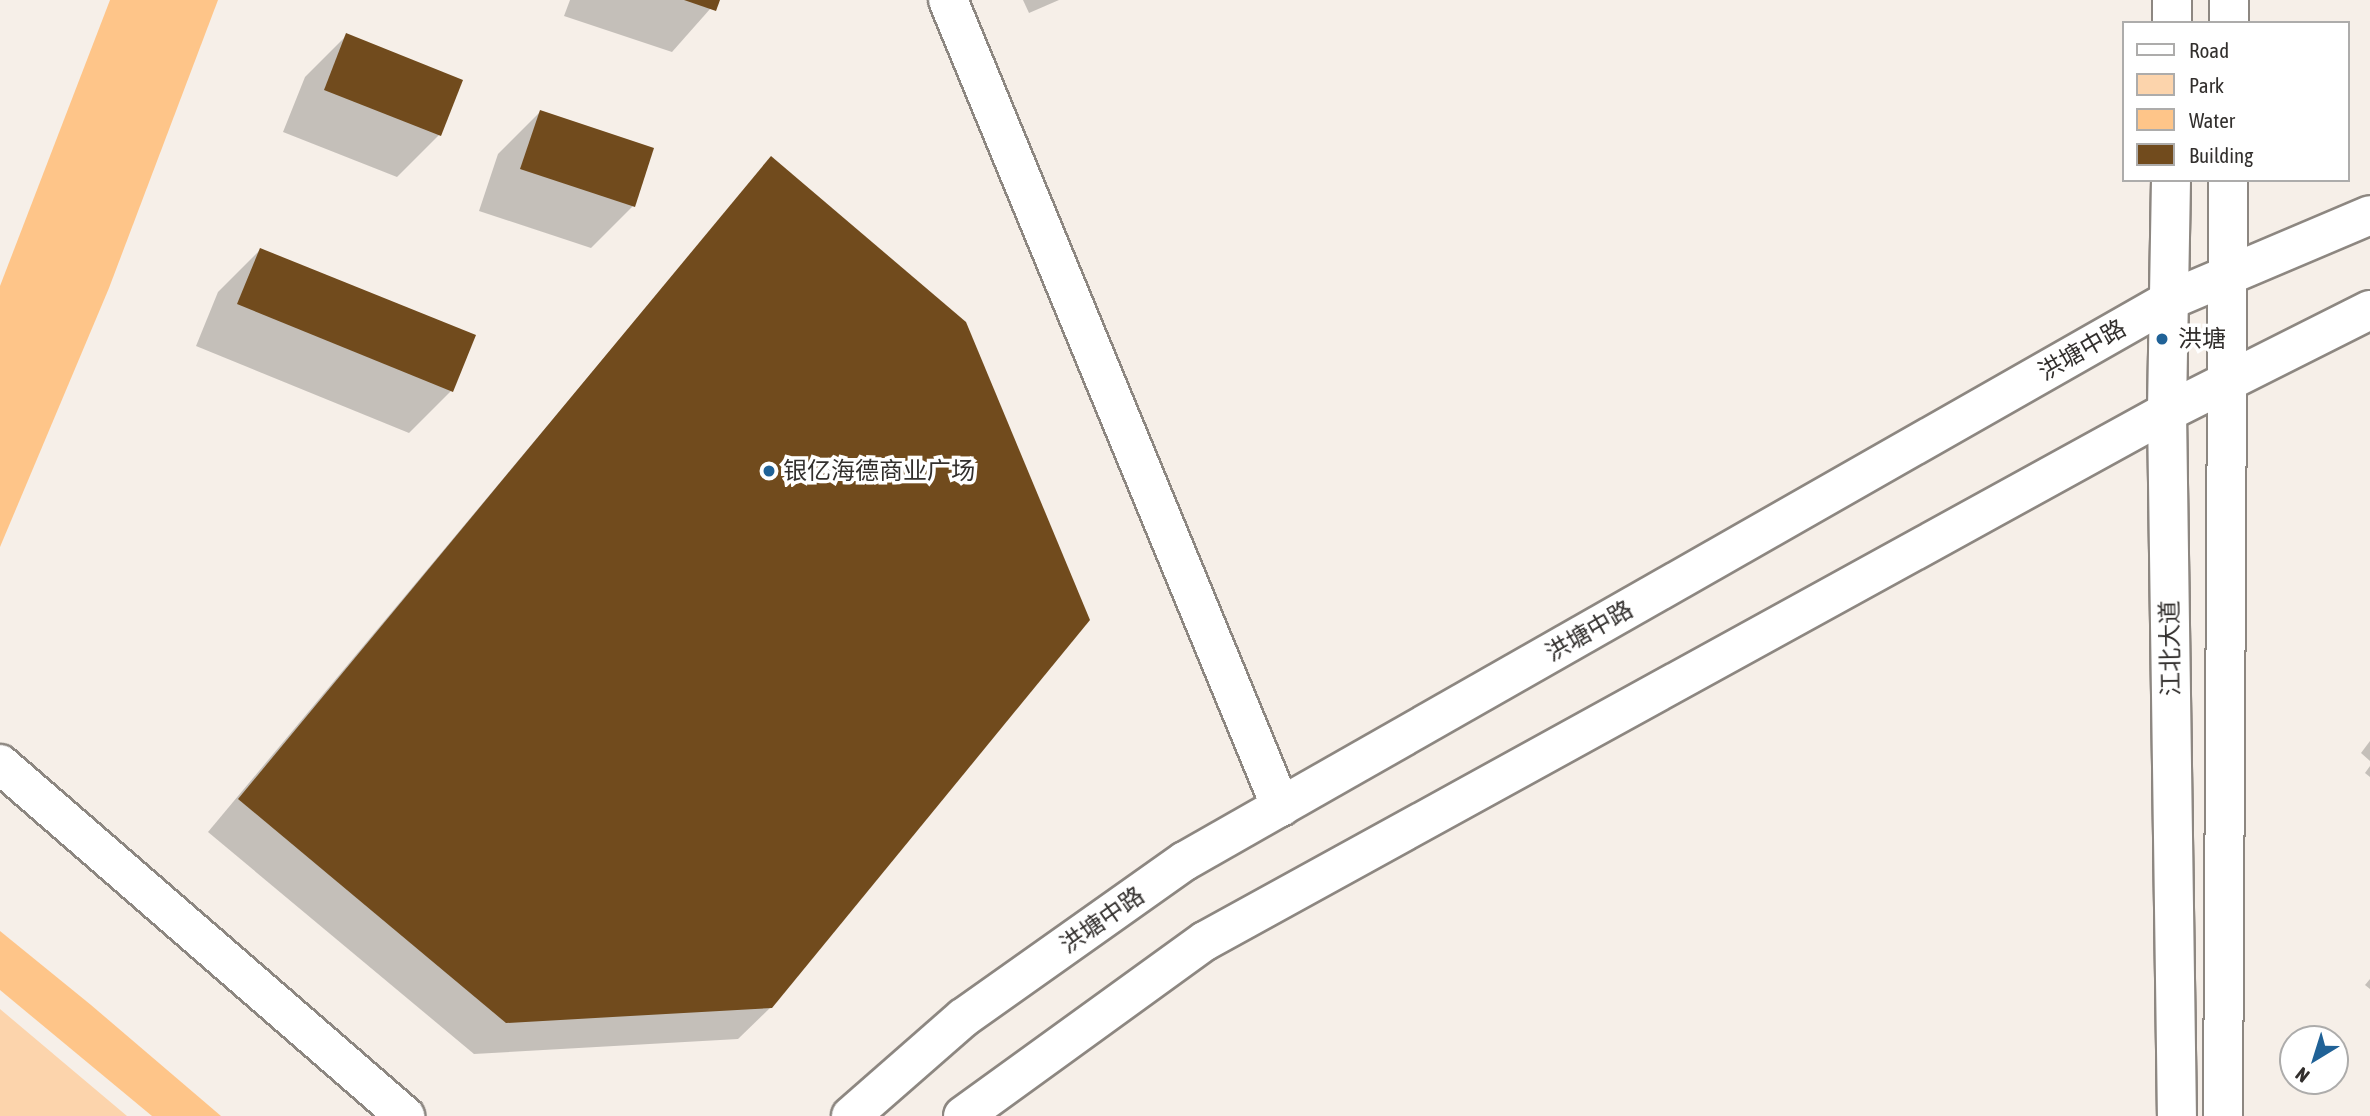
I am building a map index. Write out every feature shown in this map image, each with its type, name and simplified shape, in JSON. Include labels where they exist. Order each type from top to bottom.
[{"type":"main road","points":[[948,0],[1281,807]]},
{"type":"main road","points":[[2172,0],[2172,21]]},
{"type":"main road","points":[[2229,0],[2229,21]]},
{"type":"main road","name":"江北大道","points":[[2171,182],[2167,412],[2177,1116]]},
{"type":"main road","points":[[2223,1116],[2228,182]]},
{"type":"main road","name":"洪塘中路","points":[[851,1116],[963,1018],[1185,861],[2170,300],[2228,273],[2370,215]]},
{"type":"main road","points":[[963,1116],[1205,941],[2167,412],[2370,310]]},
{"type":"main road","points":[[0,764],[405,1116]]},
{"type":"green space","points":[[0,1009],[127,1116],[0,1116]]},
{"type":"water","points":[[110,0],[218,0],[109,288],[0,547],[0,286]]},
{"type":"water","points":[[0,931],[221,1116],[152,1116],[0,990]]},
{"type":"building","points":[[684,0],[720,0],[716,11]]},
{"type":"building","points":[[346,33],[463,80],[441,136],[324,90]]},
{"type":"building","points":[[540,110],[654,148],[635,207],[520,169]]},
{"type":"building","name":"银亿海德商业广场","points":[[771,156],[966,322],[1090,620],[772,1008],[506,1023],[238,799]]},
{"type":"building","points":[[260,248],[476,335],[453,392],[237,304]]},
{"type":"place","name":"洪塘","points":[[2162,339]]},
{"type":"place","name":"银亿海德商业广场","points":[[769,471]]}]
